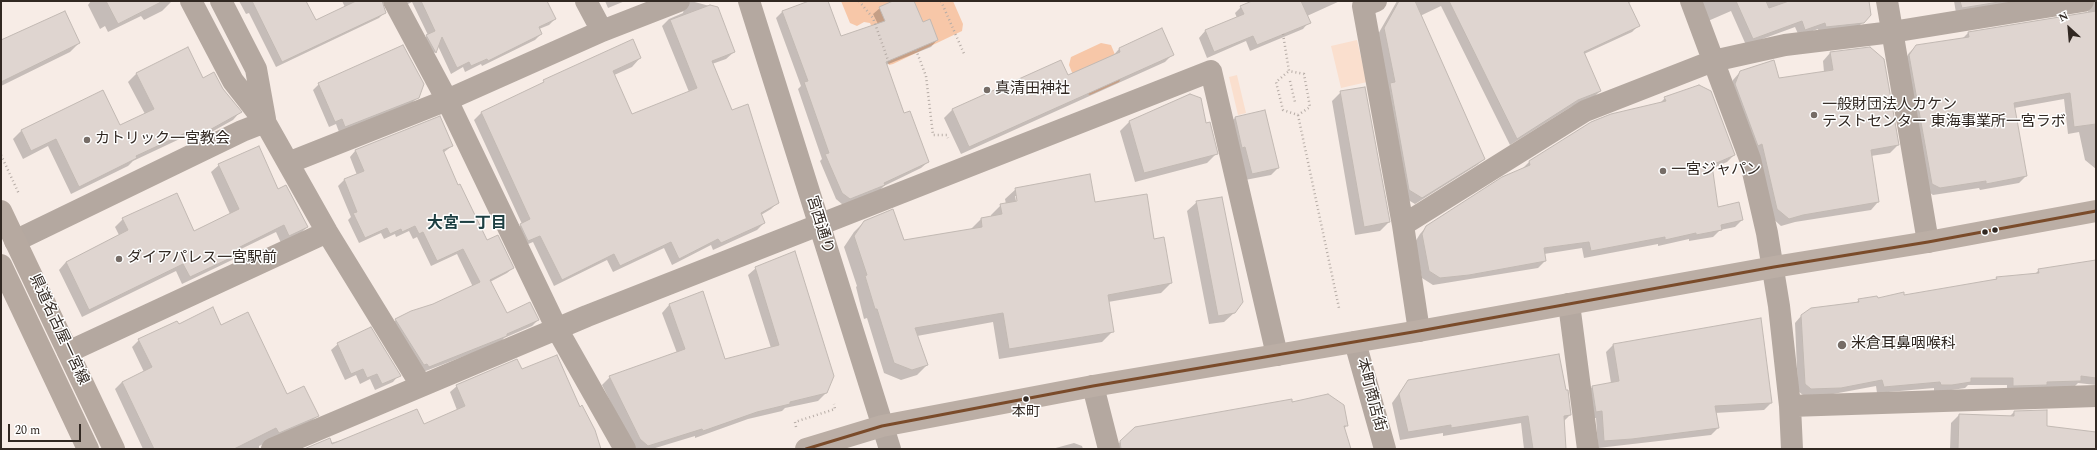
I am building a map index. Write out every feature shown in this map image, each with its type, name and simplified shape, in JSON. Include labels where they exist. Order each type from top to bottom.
[{"type":"highway","points":[[806,449],[882,426],[1093,386],[1356,342],[1774,267],[1928,242],[2096,211]]},
{"type":"main road","name":"県道名古屋一宮線","points":[[1,211],[114,449]]},
{"type":"main road","name":"県道名古屋一宮線","points":[[1,265],[88,449]]},
{"type":"street","points":[[191,1],[233,81],[265,122],[327,232],[421,385]]},
{"type":"street","points":[[221,1],[256,69],[265,122]]},
{"type":"street","points":[[394,1],[447,100],[557,328],[626,449]]},
{"type":"street","points":[[586,1],[602,31]]},
{"type":"street","points":[[288,163],[447,100],[602,31],[679,1]]},
{"type":"street","name":"宮西通り","points":[[749,1],[890,449]]},
{"type":"street","points":[[1376,1],[1363,6],[1403,225],[1419,331]]},
{"type":"street","points":[[1691,1],[1750,160],[1774,267],[1790,406],[1792,449]]},
{"type":"street","points":[[1887,1],[1928,242]]},
{"type":"street","points":[[1403,225],[1585,111],[1713,61],[1784,45],[1892,32],[2083,1]]},
{"type":"street","points":[[272,449],[557,328],[1212,71],[1277,355]]},
{"type":"street","points":[[15,241],[242,131],[265,122]]},
{"type":"street","points":[[68,352],[327,232]]},
{"type":"street","points":[[1569,304],[1588,449]]},
{"type":"street","name":"本町商店街","points":[[1356,342],[1385,449]]},
{"type":"street","points":[[1093,386],[1109,449]]},
{"type":"street","points":[[1790,406],[2096,396]]},
{"type":"path","points":[[859,1],[873,18],[889,63]]},
{"type":"path","points":[[941,1],[965,56]]},
{"type":"path","points":[[1283,34],[1289,71]]},
{"type":"path","points":[[916,50],[926,76],[933,135],[947,135],[948,138]]},
{"type":"path","points":[[1289,71],[1276,82],[1283,110],[1298,115]]},
{"type":"path","points":[[1289,71],[1304,74],[1310,107],[1298,115]]},
{"type":"path","points":[[1290,81],[1296,102]]},
{"type":"path","points":[[1298,115],[1339,308]]},
{"type":"path","points":[[795,422],[835,409],[834,404]]},
{"type":"shaded area","points":[[841,1],[953,1],[963,24],[962,31],[889,65],[870,23],[864,22],[857,26],[850,23]]},
{"type":"shaded area","points":[[1357,40],[1367,82],[1341,88],[1331,46]]},
{"type":"shaded area","points":[[1101,43],[1111,45],[1123,74],[1119,82],[1090,95],[1079,90],[1069,65],[1071,57]]},
{"type":"shaded area","points":[[1237,75],[1246,113],[1238,115],[1229,77]]},
{"type":"building","points":[[106,1],[163,1],[118,24]]},
{"type":"building","points":[[252,1],[306,1],[316,20],[356,1],[382,1],[386,13],[282,62]]},
{"type":"building","points":[[421,1],[547,1],[556,19],[539,27],[542,34],[488,61],[487,59],[471,66],[469,62],[457,68],[442,37],[436,53],[426,35],[435,31]]},
{"type":"building","points":[[809,1],[828,1],[841,36],[885,21],[879,7],[893,1],[914,1],[923,22],[930,19],[938,40],[886,62],[904,113],[910,111],[929,162],[884,183],[885,185],[850,199],[842,193],[825,154],[829,153],[804,82],[808,81],[782,11]]},
{"type":"building","points":[[1252,1],[1301,1],[1311,23],[1257,45],[1253,36],[1214,52],[1205,30],[1244,14],[1240,6]]},
{"type":"building","points":[[1399,1],[1415,1],[1485,159],[1422,198],[1409,190],[1390,83],[1395,82],[1384,28]]},
{"type":"building","points":[[1449,1],[1628,1],[1640,26],[1584,52],[1601,91],[1578,100],[1517,139]]},
{"type":"building","points":[[1736,1],[1766,1],[1769,8],[1789,1],[1869,1],[1871,15],[1864,23],[1826,27],[1825,23],[1805,30],[1802,21],[1753,39]]},
{"type":"building","points":[[1960,1],[2005,1],[1962,8]]},
{"type":"building","points":[[710,5],[718,7],[735,52],[712,61],[732,110],[748,104],[779,203],[761,213],[765,223],[721,243],[718,239],[679,259],[671,242],[620,266],[614,254],[562,280],[540,236],[528,241],[520,224],[530,219],[481,112],[544,82],[543,80],[633,39],[641,58],[613,71],[632,114],[697,88],[670,20]]},
{"type":"building","points":[[65,11],[80,43],[1,82],[1,40]]},
{"type":"building","points":[[2096,11],[2096,124],[2074,127],[2070,93],[2014,103],[2027,176],[1986,184],[1986,181],[1940,188],[1932,184],[1909,55],[1916,45],[1969,37],[1968,32]]},
{"type":"building","points":[[1162,28],[1174,55],[969,147],[952,109],[1061,60],[1068,75],[1120,52],[1119,48]]},
{"type":"building","points":[[403,45],[424,84],[419,98],[345,127],[342,119],[335,122],[318,83]]},
{"type":"building","points":[[188,47],[203,78],[214,72],[223,89],[242,112],[197,137],[194,129],[136,156],[137,158],[79,187],[56,139],[31,151],[21,130],[103,90],[120,125],[154,109],[136,73]]},
{"type":"building","points":[[1870,47],[1884,59],[1899,145],[1871,150],[1879,202],[1803,215],[1789,219],[1777,209],[1762,144],[1758,146],[1735,84],[1740,71],[1774,60],[1779,78],[1833,70],[1830,52]]},
{"type":"building","points":[[1699,85],[1711,91],[1735,155],[1712,165],[1718,207],[1739,202],[1743,220],[1721,225],[1722,230],[1696,235],[1696,233],[1665,240],[1665,237],[1591,251],[1589,242],[1544,248],[1546,261],[1469,275],[1440,278],[1429,271],[1422,234],[1426,226],[1502,177],[1530,165],[1529,161],[1591,122],[1611,114],[1666,101],[1664,97]]},
{"type":"building","points":[[1365,87],[1390,222],[1364,227],[1340,91]]},
{"type":"building","points":[[1190,94],[1201,98],[1206,123],[1210,122],[1218,154],[1144,173],[1129,121]]},
{"type":"building","points":[[1265,110],[1279,168],[1252,174],[1245,147],[1242,148],[1235,117]]},
{"type":"building","points":[[440,116],[453,146],[443,150],[458,185],[460,184],[487,240],[498,235],[514,268],[490,280],[507,313],[530,302],[539,320],[507,334],[507,336],[429,367],[427,364],[424,365],[395,319],[411,311],[433,304],[480,282],[463,249],[437,261],[423,232],[419,234],[415,226],[402,232],[401,229],[390,234],[387,228],[365,238],[353,213],[357,212],[344,179],[364,171],[355,150]]},
{"type":"building","points":[[259,146],[278,189],[286,185],[308,227],[289,236],[284,225],[238,248],[241,253],[190,277],[183,264],[89,310],[66,262],[128,230],[122,218],[177,193],[194,231],[239,209],[218,164]]},
{"type":"building","points":[[1090,174],[1095,202],[1147,194],[1154,239],[1164,237],[1172,283],[1108,295],[1114,332],[1009,349],[1003,313],[915,328],[928,365],[912,370],[894,363],[877,309],[875,309],[865,276],[867,275],[854,236],[864,221],[893,209],[904,240],[982,227],[981,218],[1002,214],[1000,204],[1017,201],[1015,188]]},
{"type":"building","points":[[1222,197],[1243,302],[1235,313],[1218,316],[1196,201]]},
{"type":"building","points":[[795,251],[834,376],[827,393],[790,402],[790,404],[757,412],[703,431],[702,429],[648,446],[640,439],[609,376],[685,349],[669,304],[703,291],[725,359],[779,345],[755,267]]},
{"type":"building","points":[[2096,260],[2096,378],[2081,376],[2081,381],[2047,382],[2047,385],[2013,386],[2013,378],[1971,378],[1971,382],[1952,385],[1941,385],[1940,382],[1884,387],[1882,380],[1841,388],[1811,389],[1805,384],[1801,315],[1811,308],[1859,302],[1858,299],[1877,296],[1878,298],[1904,292],[1904,295],[1997,279],[1996,277],[2039,273],[2038,269]]},
{"type":"building","points":[[213,307],[221,325],[248,312],[287,394],[304,386],[319,416],[279,433],[276,428],[234,449],[154,449],[122,382],[152,367],[138,339],[177,321],[179,324]]},
{"type":"building","points":[[1761,318],[1772,403],[1715,406],[1719,428],[1604,441],[1602,411],[1596,412],[1592,386],[1619,381],[1613,344]]},
{"type":"building","points":[[371,327],[401,376],[382,384],[377,374],[367,378],[363,369],[351,374],[337,343]]},
{"type":"building","points":[[1559,354],[1566,390],[1568,390],[1571,415],[1564,416],[1566,449],[1533,449],[1528,416],[1451,428],[1451,425],[1408,432],[1399,394],[1408,380]]},
{"type":"building","points":[[557,355],[580,407],[582,405],[595,430],[601,449],[304,449],[330,438],[332,444],[417,409],[424,424],[465,406],[456,385],[517,359],[522,369]]},
{"type":"building","points":[[1328,394],[1344,405],[1348,426],[1344,426],[1351,449],[1121,449],[1120,441],[1135,427],[1292,399],[1292,402]]},
{"type":"building","points":[[2047,410],[2047,426],[2096,432],[2096,449],[1958,449],[1959,414],[2014,416],[2014,411]]},
{"type":"transit line","points":[[806,449],[882,426],[1093,386],[1419,331],[1774,267],[1928,242],[2096,211]]},
{"type":"place","name":"真清田神社","points":[[987,90]]},
{"type":"place","name":"一般財団法人カケン テストセンター 東海事業所一宮ラボ","points":[[1814,115]]},
{"type":"place","name":"カトリック一宮教会","points":[[87,140]]},
{"type":"place","name":"一宮ジャパン","points":[[1663,171]]},
{"type":"place","name":"ダイアパレス一宮駅前","points":[[119,259]]},
{"type":"place","name":"米倉耳鼻咽喉科","points":[[1842,345]]},
{"type":"place","name":"本町","points":[[1026,399]]},
{"type":"district","name":"大宮一丁目","points":[[467,225]]}]
